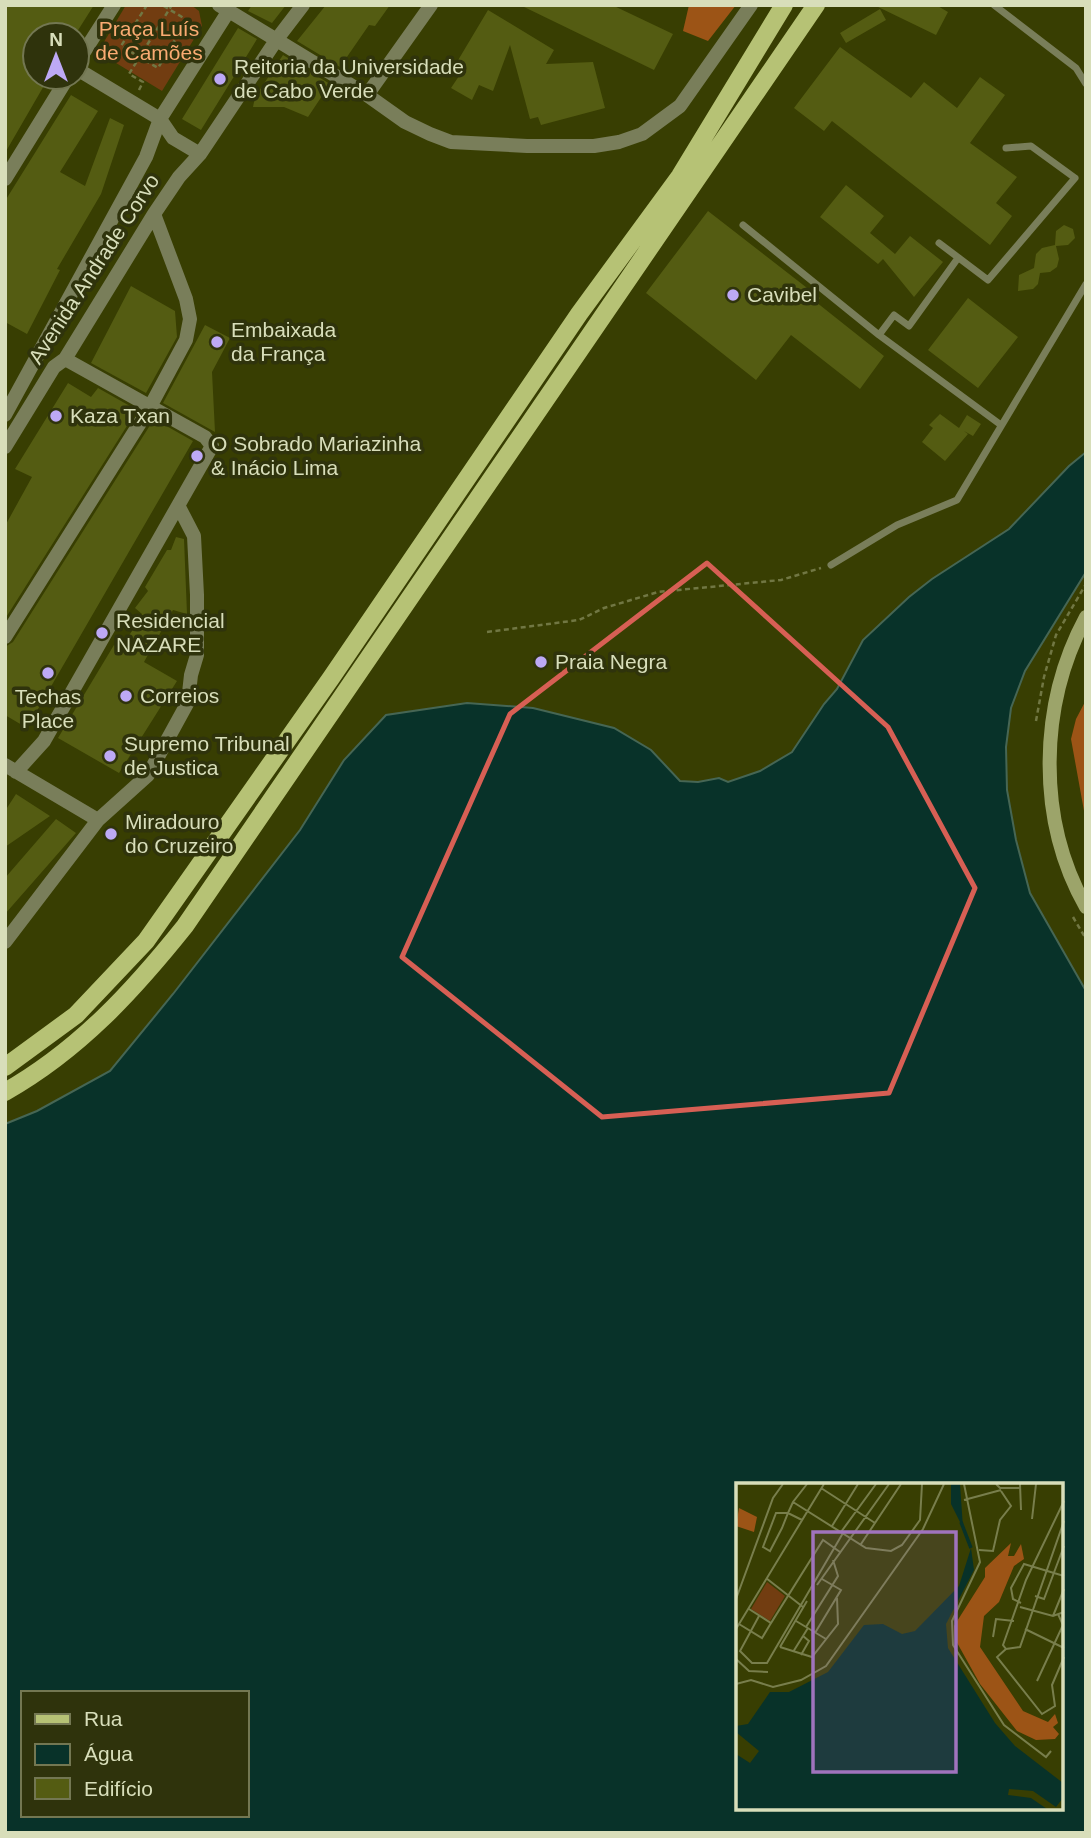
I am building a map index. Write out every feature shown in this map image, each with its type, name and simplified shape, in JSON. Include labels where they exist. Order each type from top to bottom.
[{"type":"main road","points":[[5,1067],[76,1015],[146,941],[324,689],[579,314],[680,176],[784,5]]},
{"type":"main road","points":[[5,1091],[61,1056],[94,1028],[125,997],[185,926],[816,5]]},
{"type":"main road","points":[[1086,617],[1059,681],[1050,749],[1051,794],[1056,828],[1066,865],[1086,907]]},
{"type":"street","points":[[91,41],[114,5]]},
{"type":"street","name":"Avenida Andrade Corvo","points":[[5,447],[54,367],[65,359],[155,214],[303,5]]},
{"type":"street","points":[[367,95],[431,5]]},
{"type":"street","points":[[224,8],[367,95],[405,122],[451,142],[474,145],[594,146],[619,142],[642,134],[680,106],[751,5]]},
{"type":"street","name":"Avenida Andrade Corvo","points":[[5,415],[146,157],[160,119],[224,8]]},
{"type":"street","points":[[91,77],[160,119],[173,138],[200,154]]},
{"type":"street","points":[[5,179],[59,91]]},
{"type":"street","points":[[5,637],[150,407],[186,340],[190,319],[186,299],[155,214]]},
{"type":"street","points":[[65,359],[199,433],[212,446],[44,741],[11,768],[98,820]]},
{"type":"street","points":[[5,942],[98,820],[148,775],[188,702],[191,675],[197,655],[197,583],[194,536],[179,507]]},
{"type":"lane","points":[[994,5],[1076,68],[1086,84]]},
{"type":"lane","points":[[939,243],[988,280],[1075,178],[1031,146],[1006,148]]},
{"type":"lane","points":[[743,225],[880,335],[1001,425]]},
{"type":"lane","points":[[880,335],[894,315],[909,326],[958,258]]},
{"type":"lane","points":[[831,565],[898,525],[957,500],[1086,284]]},
{"type":"path","points":[[146,5],[121,46],[158,68],[187,20],[170,7],[162,5]]},
{"type":"path","points":[[132,102],[144,82],[130,74],[170,7]]},
{"type":"path","points":[[487,632],[579,620],[604,608],[658,592],[781,580],[831,565]]},
{"type":"highlighted area","points":[[707,563],[888,727],[975,888],[889,1093],[602,1117],[402,957],[510,714]]},
{"type":"green space","name":"Praça Luís de Camões","points":[[126,5],[191,5],[199,11],[202,26],[162,91],[98,52]]},
{"type":"shaded area","points":[[689,5],[736,5],[708,41],[683,31]]},
{"type":"shaded area","points":[[1086,700],[1086,822],[1071,739],[1076,719]]},
{"type":"water","points":[[1086,452],[1086,572],[1025,671],[1011,708],[1006,747],[1007,790],[1016,840],[1030,893],[1086,991],[1086,1833],[5,1833],[5,1124],[37,1111],[110,1071],[300,830],[344,760],[386,715],[467,703],[533,708],[614,728],[651,750],[680,781],[698,782],[719,778],[728,782],[760,771],[792,752],[837,689],[863,640],[932,579],[1009,529],[1069,466]]},
{"type":"building","points":[[5,5],[94,5],[84,21],[21,21],[21,91],[41,91],[5,153]]},
{"type":"building","points":[[252,5],[286,5],[272,23],[248,11]]},
{"type":"building","points":[[326,5],[390,5],[375,26],[369,25],[340,67],[297,41]]},
{"type":"building","points":[[520,5],[612,5],[673,34],[654,70]]},
{"type":"building","points":[[874,5],[936,5],[948,12],[936,35]]},
{"type":"building","points":[[880,9],[886,20],[846,43],[840,33]]},
{"type":"building","points":[[488,10],[554,50],[546,64],[593,62],[605,108],[541,125],[538,117],[530,119],[510,45],[493,91],[479,85],[472,100],[451,88],[459,76],[451,72]]},
{"type":"building","name":"Reitoria da Universidade de Cabo Verde","points":[[238,28],[257,39],[201,130],[182,119]]},
{"type":"building","points":[[840,47],[911,98],[924,82],[957,108],[980,77],[1005,95],[970,143],[1017,177],[996,203],[1012,216],[990,245],[832,121],[824,131],[794,108]]},
{"type":"building","points":[[283,55],[330,84],[308,117],[284,107],[253,107],[255,97]]},
{"type":"building","points":[[71,95],[98,111],[60,172],[85,186],[110,118],[124,125],[101,194],[57,269],[60,270],[27,334],[5,322],[5,201]]},
{"type":"building","points":[[846,185],[884,216],[870,233],[895,254],[910,236],[943,262],[914,297],[883,259],[878,264],[820,217]]},
{"type":"building","name":"Cavibel","points":[[708,211],[820,298],[816,302],[884,356],[860,389],[791,335],[756,380],[646,293]]},
{"type":"building","points":[[1064,225],[1073,229],[1075,238],[1068,245],[1056,246],[1059,259],[1057,267],[1050,272],[1040,273],[1038,284],[1033,289],[1018,291],[1019,275],[1034,268],[1036,254],[1042,248],[1055,245],[1056,231]]},
{"type":"building","points":[[131,286],[175,311],[177,337],[146,393],[91,363]]},
{"type":"building","points":[[968,298],[1018,337],[978,388],[928,350]]},
{"type":"building","points":[[205,325],[230,338],[212,372],[215,432],[163,403]]},
{"type":"building","points":[[68,383],[91,397],[98,388],[137,410],[5,619],[5,526],[32,477],[15,469]]},
{"type":"building","points":[[940,414],[959,428],[967,415],[981,424],[973,436],[964,431],[968,434],[945,461],[922,442],[933,428],[929,425]]},
{"type":"building","points":[[154,419],[193,441],[27,728],[5,715],[5,647],[13,642]]},
{"type":"building","points":[[176,537],[184,539],[187,614],[173,610],[144,662],[177,681],[119,773],[58,738],[114,645],[121,649],[142,614],[135,608],[148,591],[145,587],[167,550],[171,550]]},
{"type":"building","points":[[16,794],[50,816],[5,847],[5,811]]},
{"type":"building","points":[[56,819],[76,833],[5,914],[5,878]]},
{"type":"place","name":"Reitoria da Universidade de Cabo Verde","points":[[220,79]]},
{"type":"place","name":"Cavibel","points":[[733,295]]},
{"type":"place","name":"Embaixada da França","points":[[217,342]]},
{"type":"place","name":"Kaza Txan","points":[[56,416]]},
{"type":"place","name":"O Sobrado Mariazinha & Inácio Lima","points":[[197,456]]},
{"type":"place","name":"Residencial NAZARE","points":[[102,633]]},
{"type":"place","name":"Praia Negra","points":[[541,662]]},
{"type":"place","name":"Techas Place","points":[[48,673]]},
{"type":"place","name":"Correios","points":[[126,696]]},
{"type":"place","name":"Supremo Tribunal de Justica","points":[[110,756]]},
{"type":"place","name":"Miradouro do Cruzeiro","points":[[111,834]]}]
